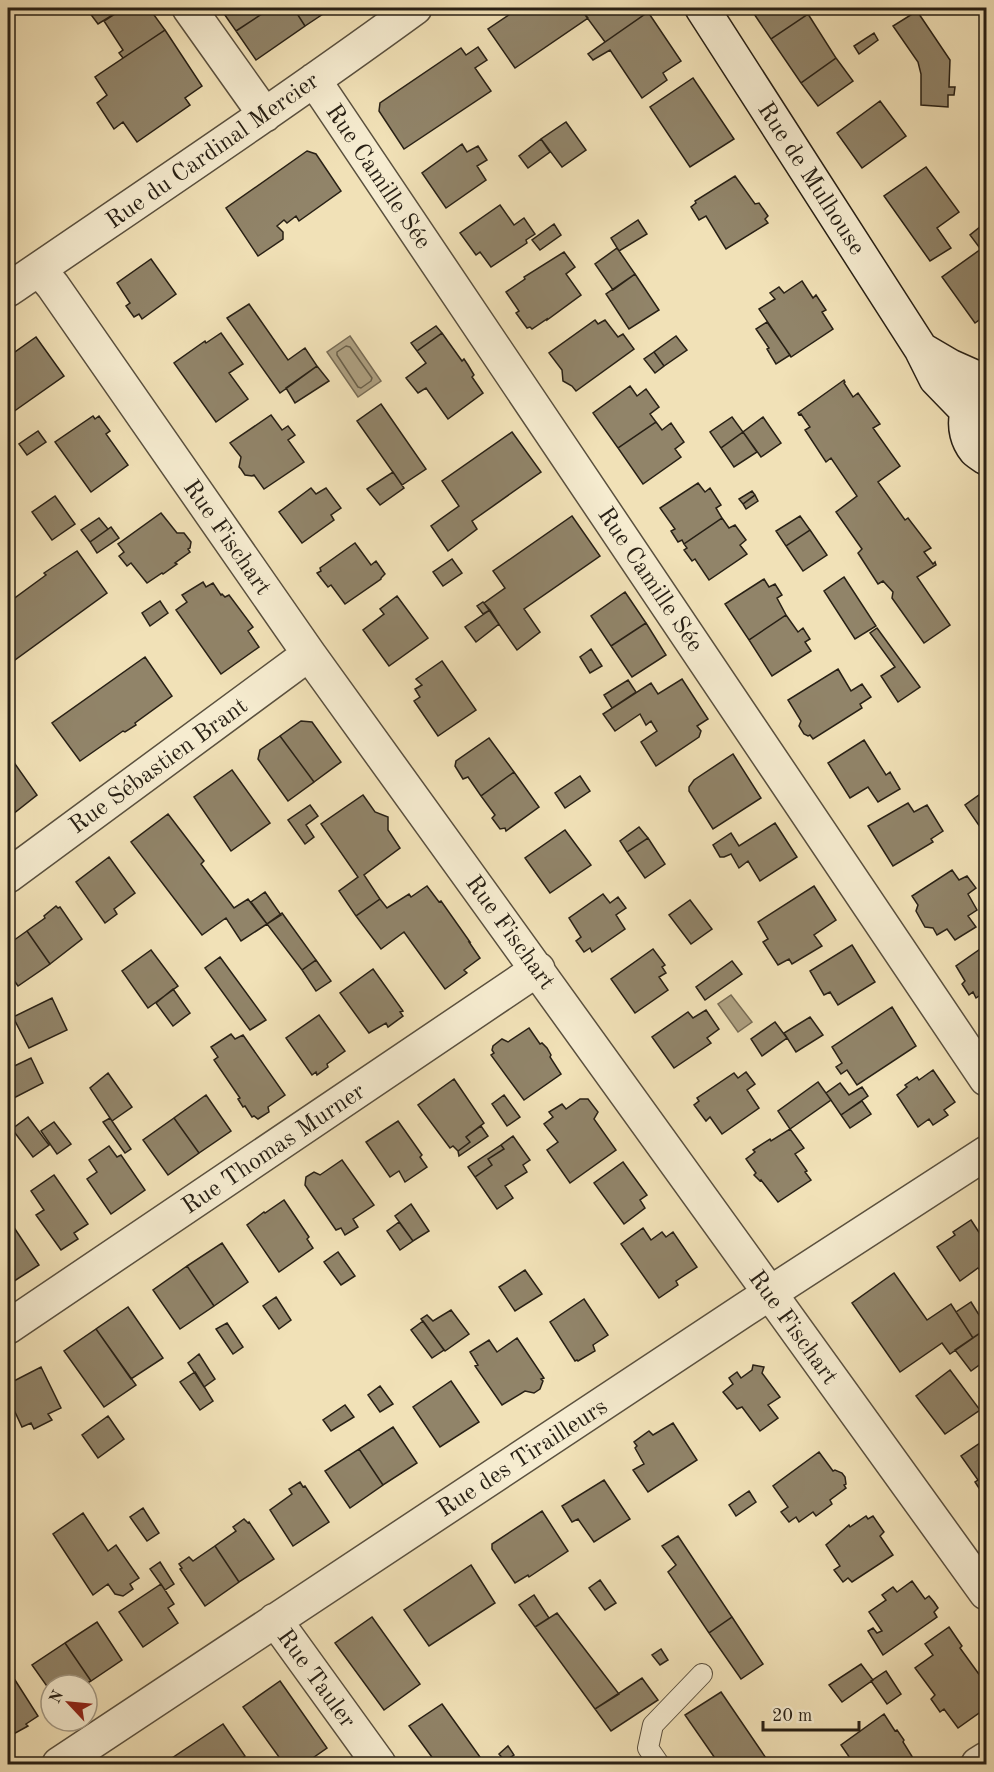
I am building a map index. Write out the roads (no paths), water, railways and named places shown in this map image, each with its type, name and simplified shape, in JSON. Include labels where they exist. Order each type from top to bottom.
[{"type":"street","points":[[189,8],[265,115]]},
{"type":"street","name":"Rue du Cardinal Mercier","points":[[8,290],[265,115],[415,8]]},
{"type":"street","name":"Rue de Mulhouse","points":[[702,8],[921,349],[936,379],[977,400]]},
{"type":"street","name":"Rue Camille Sée","points":[[314,81],[987,1079]]},
{"type":"street","name":"Rue Fischart","points":[[39,269],[309,654],[987,1593]]},
{"type":"street","name":"Rue de Mulhouse","points":[[921,349],[950,366],[987,382]]},
{"type":"street","points":[[977,400],[965,424],[968,438],[975,450],[986,460]]},
{"type":"street","name":"Rue Sébastien Brant","points":[[8,876],[309,654]]},
{"type":"street","name":"Rue Thomas Murner","points":[[8,1327],[538,969]]},
{"type":"street","name":"Rue des Tirailleurs","points":[[59,1764],[987,1153]]},
{"type":"street","name":"Rue Tauler","points":[[275,1620],[379,1764]]},
{"type":"street","points":[[978,1764],[987,1759]]},
{"type":"lane","points":[[659,1764],[648,1748],[653,1725],[702,1674]]},
{"type":"water","points":[[350,336],[381,381],[358,397],[327,352]]},
{"type":"water","points":[[731,995],[752,1022],[738,1032],[718,1004]]}]
